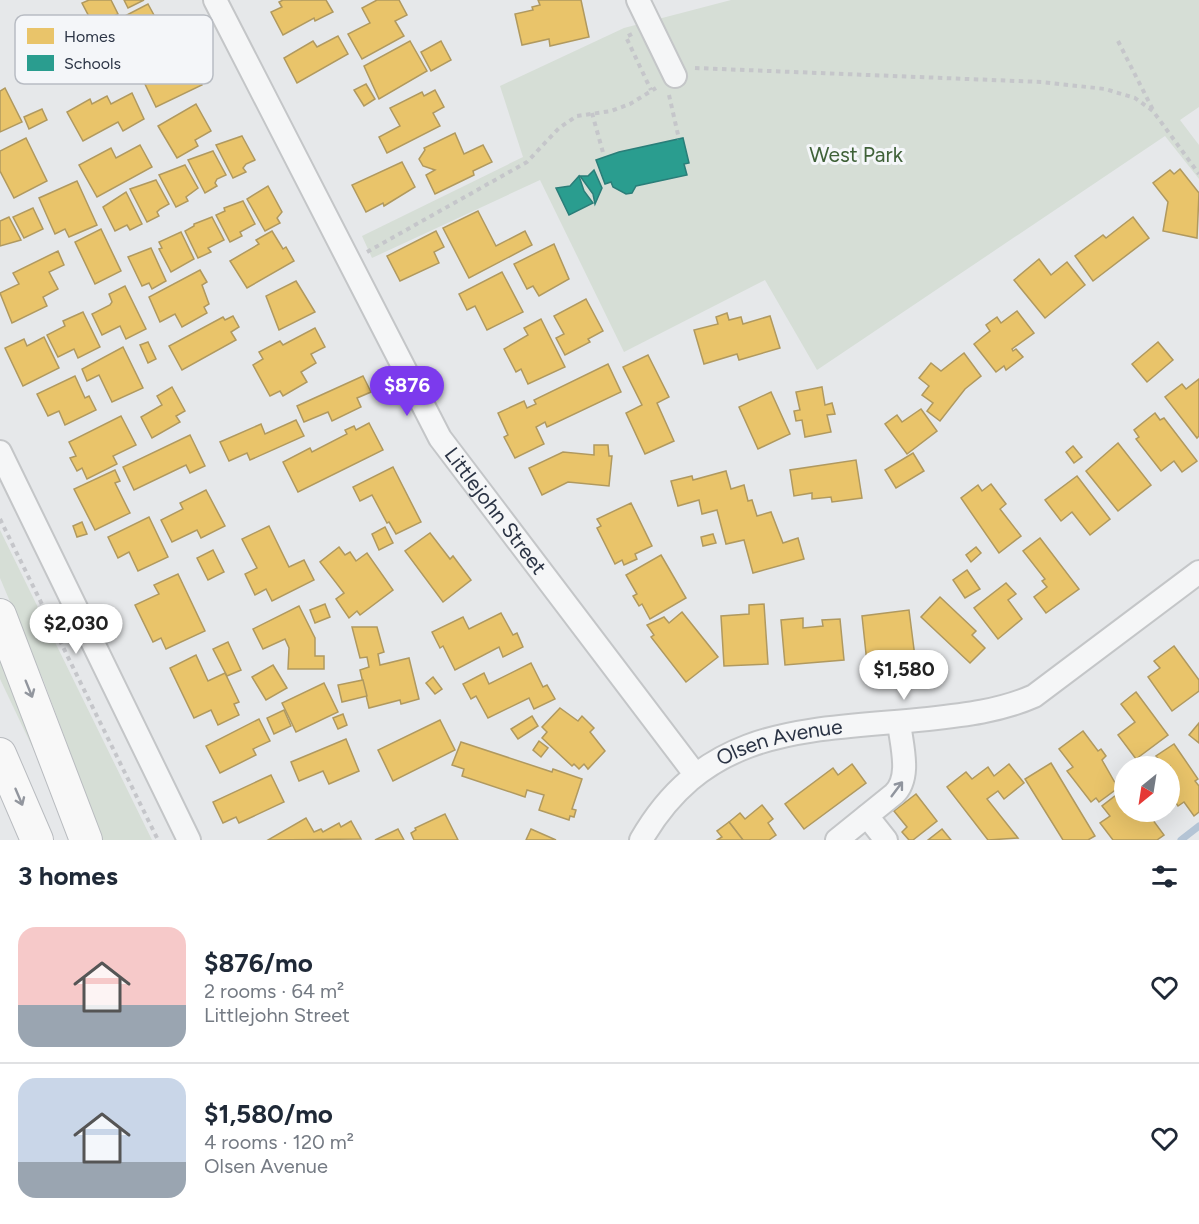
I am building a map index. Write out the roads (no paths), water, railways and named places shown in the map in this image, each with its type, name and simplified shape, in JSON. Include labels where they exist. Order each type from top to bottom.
[{"type":"highway","points":[[0,615],[86,840]]},
{"type":"highway","points":[[0,754],[37,840]]},
{"type":"street","name":"Littlejohn Street","points":[[215,0],[440,438],[695,774]]},
{"type":"street","points":[[638,0],[672,82]]},
{"type":"street","points":[[0,452],[189,840]]},
{"type":"street","name":"Olsen Avenue","points":[[641,840],[674,792],[718,758],[746,745],[819,729],[899,722],[1014,705],[1034,696],[1199,572]]},
{"type":"street","points":[[837,840],[894,794],[904,780],[899,722]]},
{"type":"street","points":[[867,816],[886,840]]},
{"type":"waterway","points":[[1181,840],[1199,826]]},
{"type":"park label","name":"West Park","points":[[856,155]]}]
